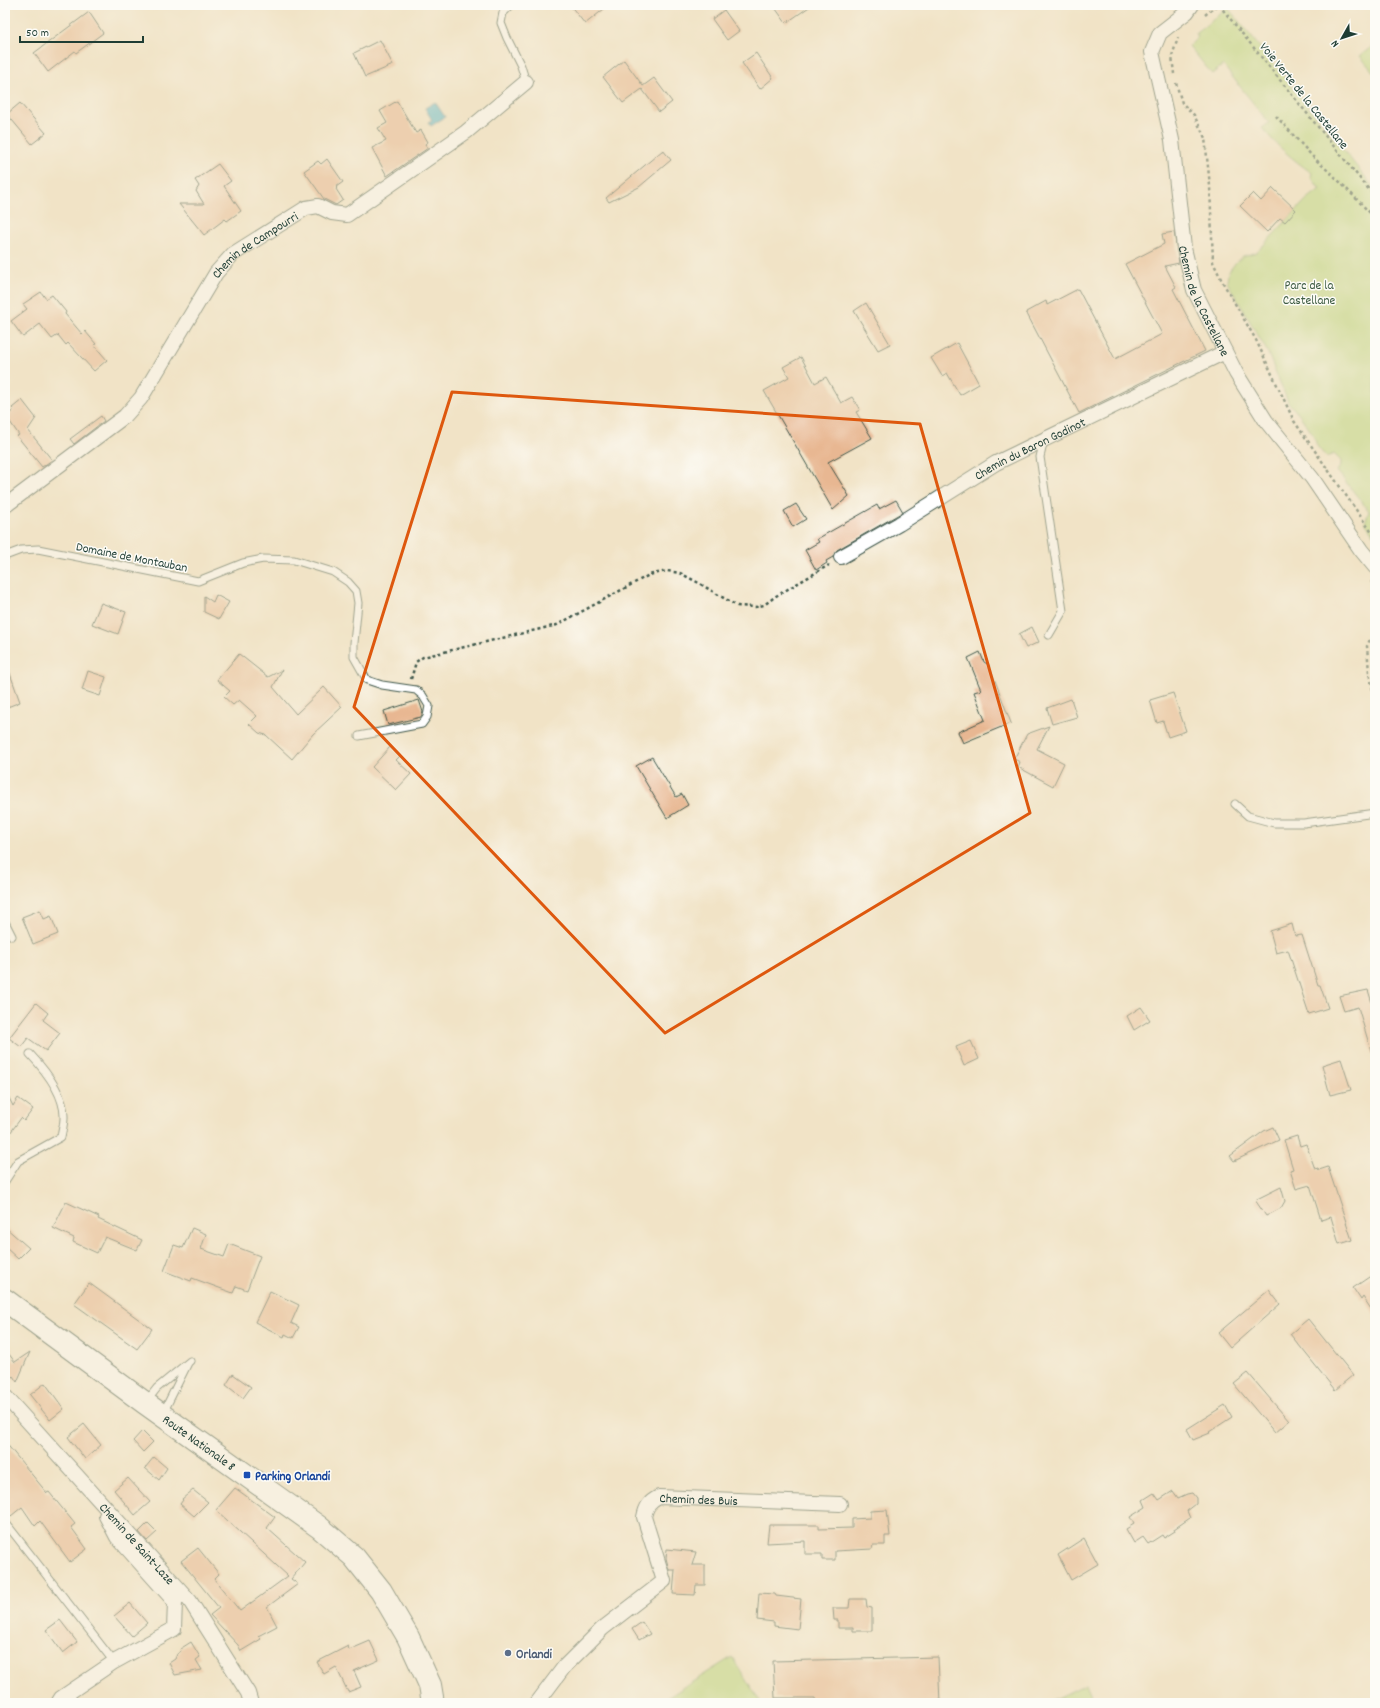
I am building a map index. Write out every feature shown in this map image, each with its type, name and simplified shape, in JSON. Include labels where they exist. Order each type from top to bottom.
[{"type":"main road","name":"Route Nationale 8","points":[[5,1300],[153,1409],[319,1527],[354,1557],[381,1591],[408,1637],[430,1685],[433,1703]]},
{"type":"street","name":"Chemin de la Castellane","points":[[1192,5],[1187,12],[1160,33],[1152,52],[1172,140],[1184,248],[1194,290],[1236,373],[1266,421],[1312,478],[1361,550],[1375,567]]},
{"type":"street","name":"Chemin de Campourri","points":[[5,506],[126,416],[141,398],[216,273],[233,254],[306,208],[318,206],[332,213],[347,215],[466,132],[526,82]]},
{"type":"street","name":"Chemin du Baron Godinot","points":[[841,557],[899,524],[996,463],[1225,352]]},
{"type":"street","name":"Chemin de Saint-Laze","points":[[5,1396],[190,1601],[248,1693],[251,1703]]},
{"type":"street","name":"Chemin des Buis","points":[[537,1703],[564,1667],[602,1629],[664,1581],[644,1517],[646,1508],[650,1501],[659,1497],[840,1504]]},
{"type":"street","points":[[58,1703],[61,1698],[114,1662],[174,1629],[175,1602],[117,1537],[98,1499]]},
{"type":"lane","name":"Chemin de Campourri","points":[[511,5],[503,13],[501,23],[521,66],[526,82]]},
{"type":"lane","points":[[1044,440],[1040,457],[1063,611],[1049,635]]},
{"type":"lane","name":"Domaine de Montauban","points":[[5,556],[21,550],[38,549],[198,581],[243,562],[263,559],[294,560],[333,572],[348,582],[356,592],[358,603],[354,657],[367,680],[382,685],[416,690],[423,696],[429,706],[427,717],[422,724],[359,736]]},
{"type":"lane","points":[[1235,804],[1248,816],[1274,823],[1304,824],[1375,813]]},
{"type":"lane","points":[[5,922],[12,936]]},
{"type":"lane","points":[[5,1181],[18,1161],[61,1137],[64,1117],[59,1096],[46,1072],[30,1054]]},
{"type":"lane","points":[[190,1361],[172,1397],[153,1409],[157,1388],[190,1361]]},
{"type":"lane","points":[[5,1522],[114,1662]]},
{"type":"path","name":"Voie Verte de la Castellane","points":[[1219,5],[1375,198]]},
{"type":"path","points":[[1178,38],[1172,56],[1174,77],[1182,103],[1194,115],[1205,138],[1210,186],[1213,262],[1222,281],[1256,340],[1294,421],[1375,537]]},
{"type":"path","points":[[1276,116],[1313,157],[1375,218]]},
{"type":"path","points":[[409,689],[416,662],[423,657],[557,625],[649,575],[667,570],[680,573],[737,606],[755,606],[764,605],[776,596],[841,557]]},
{"type":"path","points":[[1375,629],[1367,646],[1369,673],[1375,700]]},
{"type":"highlighted area","points":[[452,392],[920,424],[1030,813],[665,1033],[354,707]]},
{"type":"green space","name":"Parc de la Castellane","points":[[1228,8],[1375,189],[1375,537],[1365,522],[1369,511],[1337,471],[1341,465],[1341,461],[1334,454],[1326,457],[1317,446],[1314,436],[1301,417],[1288,402],[1267,351],[1227,282],[1228,273],[1236,262],[1243,256],[1257,252],[1306,200],[1320,189],[1311,177],[1312,173],[1298,163],[1262,128],[1269,123],[1223,65],[1212,74],[1189,46],[1198,37],[1196,33]]},
{"type":"green space","points":[[1375,44],[1375,74],[1360,56]]},
{"type":"green space","points":[[732,1657],[761,1703],[659,1703]]},
{"type":"green space","points":[[1086,1684],[1095,1703],[1047,1703]]},
{"type":"water","points":[[435,102],[445,117],[431,126],[428,122],[432,120],[425,108]]},
{"type":"building","points":[[570,5],[609,5],[585,24]]},
{"type":"building","points":[[773,5],[812,5],[786,23]]},
{"type":"building","points":[[724,10],[739,31],[727,40],[712,19]]},
{"type":"building","points":[[89,12],[103,33],[76,53],[75,51],[48,72],[34,53]]},
{"type":"building","points":[[380,40],[393,65],[365,77],[354,53]]},
{"type":"building","points":[[756,53],[773,78],[760,89],[742,63]]},
{"type":"building","points":[[624,60],[643,86],[654,78],[672,102],[659,112],[642,89],[623,103],[603,77]]},
{"type":"building","points":[[397,101],[416,133],[421,130],[428,142],[425,144],[428,148],[387,176],[372,148],[386,141],[378,128],[387,123],[380,111]]},
{"type":"building","points":[[20,103],[46,133],[32,144],[7,114]]},
{"type":"building","points":[[663,150],[671,160],[639,187],[609,202],[606,198]]},
{"type":"building","points":[[327,159],[343,182],[336,187],[336,189],[343,200],[336,205],[324,199],[304,171],[318,161],[321,164]]},
{"type":"building","points":[[218,164],[231,181],[224,186],[241,211],[227,221],[225,219],[204,235],[179,204],[204,204],[196,191],[199,186],[195,180]]},
{"type":"building","points":[[1273,188],[1296,210],[1285,222],[1280,218],[1267,232],[1240,206],[1253,193],[1261,201]]},
{"type":"building","points":[[1174,232],[1179,263],[1165,266],[1176,287],[1173,289],[1205,351],[1079,413],[1026,312],[1046,301],[1047,305],[1078,289],[1115,359],[1162,334],[1125,264],[1164,244],[1162,234]]},
{"type":"building","points":[[41,292],[46,299],[52,295],[66,312],[65,314],[82,334],[85,331],[96,344],[94,345],[107,360],[94,371],[68,343],[66,345],[58,335],[52,339],[40,324],[23,337],[11,321],[27,309],[23,304]]},
{"type":"building","points":[[866,303],[890,344],[878,350],[854,311]]},
{"type":"building","points":[[957,343],[979,384],[960,395],[947,373],[942,376],[931,358]]},
{"type":"building","points":[[801,357],[815,383],[826,377],[841,403],[852,397],[860,410],[856,412],[872,438],[828,462],[849,496],[833,510],[764,391],[789,377],[783,367]]},
{"type":"building","points":[[22,400],[36,418],[28,430],[52,460],[42,467],[17,436],[19,435],[6,416],[14,410],[12,408]]},
{"type":"building","points":[[101,416],[104,421],[74,444],[70,439]]},
{"type":"building","points":[[896,500],[903,512],[837,550],[833,557],[826,561],[827,563],[816,570],[805,550],[819,542],[817,539],[877,505],[879,509]]},
{"type":"building","points":[[796,504],[806,519],[793,527],[784,511]]},
{"type":"building","points":[[216,595],[229,602],[219,619],[204,612],[204,596],[213,602]]},
{"type":"building","points":[[101,603],[126,612],[118,634],[92,624]]},
{"type":"building","points":[[1032,627],[1039,642],[1026,648],[1019,634]]},
{"type":"building","points":[[980,652],[984,662],[989,665],[1011,723],[963,743],[958,732],[985,720],[974,692],[981,690],[968,658]]},
{"type":"building","points":[[239,654],[268,677],[282,670],[273,687],[296,714],[324,687],[342,707],[313,734],[292,759],[266,735],[259,733],[249,724],[257,716],[239,700],[233,705],[224,697],[230,691],[217,680]]},
{"type":"building","points":[[7,665],[20,702],[5,708],[5,666]]},
{"type":"building","points":[[88,671],[106,677],[100,696],[82,690]]},
{"type":"building","points":[[1173,693],[1186,731],[1168,737],[1163,721],[1157,723],[1150,700]]},
{"type":"building","points":[[1071,699],[1077,717],[1052,724],[1047,708]]},
{"type":"building","points":[[419,700],[423,712],[421,717],[388,725],[384,711]]},
{"type":"building","points":[[1049,726],[1037,749],[1064,763],[1053,786],[1018,767],[1020,762],[1014,759],[1027,734]]},
{"type":"building","points":[[390,747],[400,756],[396,760],[411,774],[396,790],[372,767]]},
{"type":"building","points":[[652,757],[676,797],[682,794],[688,805],[667,818],[636,766]]},
{"type":"building","points":[[40,910],[44,919],[51,916],[58,934],[33,944],[22,917]]},
{"type":"building","points":[[1292,924],[1295,936],[1302,935],[1318,985],[1320,985],[1328,1008],[1309,1014],[1288,950],[1276,953],[1270,931]]},
{"type":"building","points":[[1368,990],[1373,1006],[1375,1005],[1375,1053],[1372,1054],[1358,1007],[1344,1011],[1339,996]]},
{"type":"building","points":[[36,1003],[48,1013],[43,1020],[60,1033],[46,1051],[28,1038],[21,1047],[9,1038]]},
{"type":"building","points":[[1141,1007],[1150,1020],[1134,1030],[1127,1016]]},
{"type":"building","points":[[971,1041],[979,1059],[964,1066],[956,1047]]},
{"type":"building","points":[[1341,1059],[1351,1090],[1330,1095],[1322,1065]]},
{"type":"building","points":[[5,1090],[13,1106],[18,1098],[33,1109],[24,1121],[21,1118],[5,1140]]},
{"type":"building","points":[[1273,1127],[1279,1140],[1234,1161],[1230,1156],[1264,1131]]},
{"type":"building","points":[[1297,1136],[1300,1146],[1306,1144],[1315,1169],[1318,1168],[1319,1170],[1328,1167],[1352,1240],[1339,1244],[1331,1217],[1321,1220],[1310,1185],[1296,1189],[1290,1170],[1293,1169],[1284,1140]]},
{"type":"building","points":[[1281,1187],[1285,1201],[1281,1208],[1266,1216],[1255,1200]]},
{"type":"building","points":[[66,1202],[99,1217],[98,1219],[142,1240],[137,1250],[105,1237],[97,1253],[73,1242],[74,1238],[53,1228]]},
{"type":"building","points":[[5,1227],[29,1248],[18,1259],[5,1247]]},
{"type":"building","points":[[192,1228],[206,1234],[201,1249],[224,1257],[229,1244],[260,1256],[247,1290],[236,1286],[233,1293],[192,1278],[191,1281],[164,1271],[174,1245],[183,1248]]},
{"type":"building","points":[[1375,1273],[1375,1315],[1363,1297],[1361,1300],[1353,1288]]},
{"type":"building","points":[[89,1283],[152,1329],[137,1349],[74,1304]]},
{"type":"building","points":[[1269,1290],[1280,1304],[1230,1348],[1218,1333]]},
{"type":"building","points":[[270,1291],[299,1305],[291,1323],[299,1327],[293,1338],[285,1334],[284,1337],[255,1322]]},
{"type":"building","points":[[1308,1319],[1353,1375],[1335,1390],[1290,1334]]},
{"type":"building","points":[[5,1349],[15,1362],[30,1352],[17,1382],[13,1376],[5,1383]]},
{"type":"building","points":[[1248,1373],[1289,1421],[1275,1433],[1234,1384]]},
{"type":"building","points":[[233,1374],[251,1387],[243,1398],[226,1385]]},
{"type":"building","points":[[45,1383],[64,1409],[50,1420],[30,1395]]},
{"type":"building","points":[[1225,1405],[1232,1417],[1209,1432],[1210,1433],[1193,1440],[1187,1429]]},
{"type":"building","points":[[84,1424],[101,1445],[85,1459],[68,1437]]},
{"type":"building","points":[[142,1431],[153,1442],[143,1452],[133,1441]]},
{"type":"building","points":[[5,1442],[75,1524],[71,1527],[87,1549],[70,1562],[40,1521],[35,1526],[22,1507],[11,1516],[5,1509]]},
{"type":"building","points":[[154,1457],[167,1468],[159,1480],[145,1468]]},
{"type":"building","points":[[128,1478],[150,1502],[135,1515],[114,1490]]},
{"type":"building","points":[[235,1488],[275,1517],[267,1528],[305,1562],[291,1579],[298,1584],[267,1607],[277,1626],[258,1636],[261,1639],[241,1651],[238,1645],[210,1615],[219,1608],[181,1561],[198,1548],[219,1574],[214,1579],[240,1611],[288,1576],[216,1510]]},
{"type":"building","points":[[193,1490],[208,1502],[194,1516],[180,1504],[183,1500],[182,1499]]},
{"type":"building","points":[[1173,1491],[1178,1498],[1192,1493],[1196,1498],[1196,1504],[1187,1511],[1190,1518],[1164,1538],[1162,1535],[1148,1544],[1143,1537],[1134,1543],[1126,1529],[1134,1524],[1130,1517],[1146,1507],[1143,1500],[1154,1493],[1159,1500]]},
{"type":"building","points":[[887,1510],[890,1536],[885,1536],[885,1545],[873,1545],[872,1549],[835,1551],[835,1560],[822,1560],[822,1554],[805,1554],[805,1541],[767,1543],[769,1525],[819,1525],[819,1529],[852,1528],[852,1519],[870,1518],[870,1511]]},
{"type":"building","points":[[148,1523],[157,1532],[147,1541],[139,1532]]},
{"type":"building","points":[[1084,1538],[1098,1564],[1071,1580],[1058,1555]]},
{"type":"building","points":[[667,1549],[696,1552],[692,1565],[705,1565],[705,1585],[696,1585],[695,1595],[673,1594],[675,1570],[669,1570],[666,1558]]},
{"type":"building","points":[[759,1593],[775,1594],[776,1596],[801,1599],[798,1629],[774,1626],[774,1622],[757,1620]]},
{"type":"building","points":[[850,1599],[866,1599],[867,1607],[872,1608],[872,1631],[853,1631],[853,1628],[838,1628],[838,1620],[834,1620],[833,1608],[849,1608]]},
{"type":"building","points":[[130,1603],[147,1623],[132,1636],[114,1616]]},
{"type":"building","points":[[60,1620],[77,1642],[63,1653],[46,1630]]},
{"type":"building","points":[[642,1622],[650,1634],[639,1640],[632,1629]]},
{"type":"building","points":[[370,1641],[379,1660],[354,1671],[361,1687],[348,1692],[336,1667],[324,1674],[317,1662],[348,1646],[349,1650]]},
{"type":"building","points":[[191,1642],[200,1657],[196,1660],[202,1670],[175,1675],[169,1663],[175,1659],[177,1654],[181,1651],[180,1649]]},
{"type":"building","points":[[938,1657],[940,1703],[816,1703],[815,1698],[775,1698],[773,1661]]},
{"type":"place","name":"Parking Orlandi","points":[[247,1475]]},
{"type":"place","name":"Orlandi","points":[[508,1653]]}]
